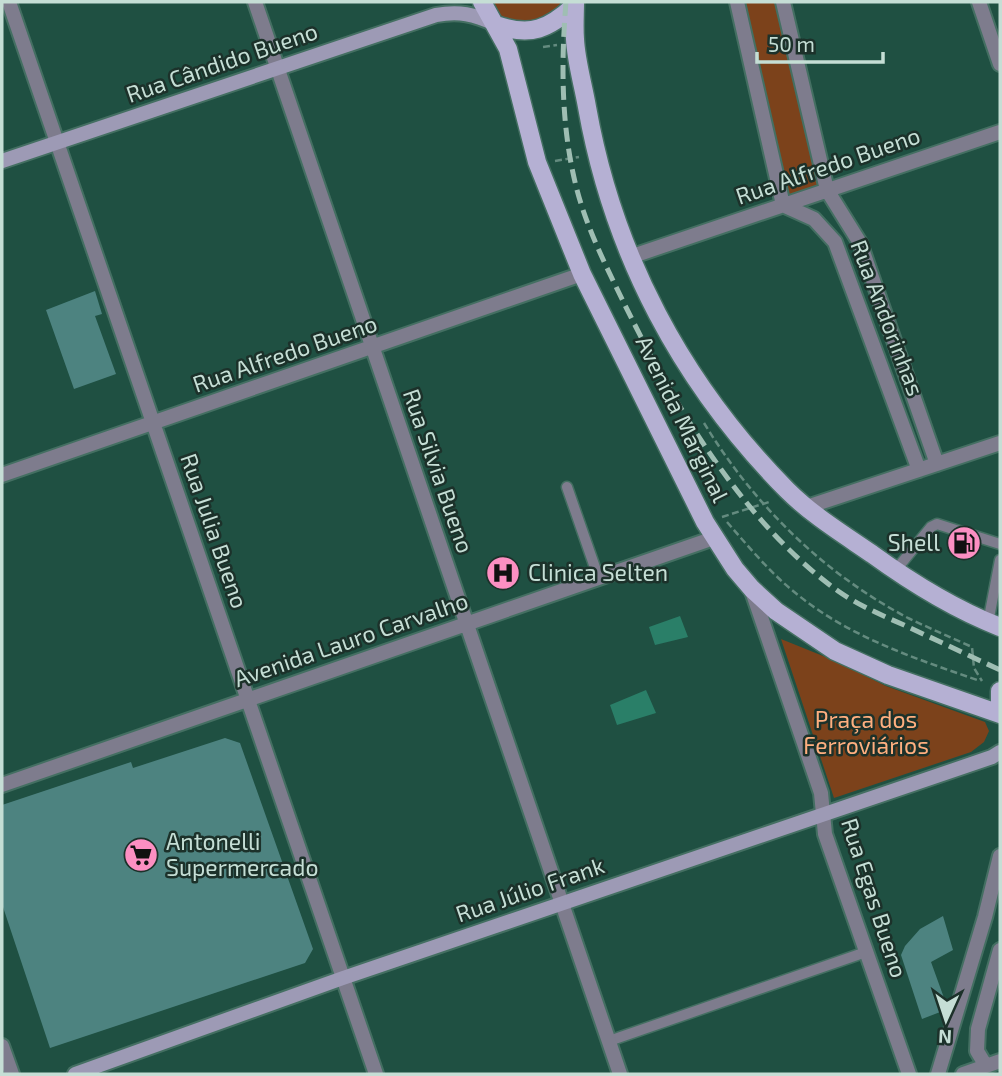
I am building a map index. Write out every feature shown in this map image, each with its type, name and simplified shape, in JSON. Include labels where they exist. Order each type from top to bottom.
[{"type":"main road","points":[[436,15],[457,2]]},
{"type":"main road","name":"Avenida Marginal","points":[[482,2],[508,49],[537,162],[582,274],[714,519],[714,538],[752,589],[776,611],[835,651],[888,675],[1000,712]]},
{"type":"main road","points":[[496,25],[513,31],[538,29],[558,20],[575,3]]},
{"type":"main road","name":"Avenida Marginal","points":[[575,3],[575,40],[594,150],[608,200],[630,257],[660,322],[696,380],[733,429],[807,507],[911,582],[994,625]]},
{"type":"main road","name":"Rua Cândido Bueno","points":[[2,161],[436,15],[456,11],[475,15],[496,25]]},
{"type":"main road","points":[[1000,691],[1000,712]]},
{"type":"main road","name":"Rua Júlio Frank","points":[[75,1074],[343,978],[992,757],[1000,752]]},
{"type":"street","name":"Rua Julia Bueno","points":[[9,2],[376,1074]]},
{"type":"street","name":"Rua Silvia Bueno","points":[[254,2],[620,1074]]},
{"type":"street","points":[[737,2],[783,205]]},
{"type":"street","name":"Rua Andorinhas","points":[[783,2],[827,190],[860,243],[937,464]]},
{"type":"street","points":[[979,2],[1000,64]]},
{"type":"street","name":"Rua Alfredo Bueno","points":[[630,257],[1000,132]]},
{"type":"street","name":"Rua Andorinhas","points":[[783,205],[814,219],[835,242],[919,470]]},
{"type":"street","name":"Rua Alfredo Bueno","points":[[2,475],[582,274]]},
{"type":"street","points":[[807,507],[1000,443]]},
{"type":"street","name":"Avenida Lauro Carvalho","points":[[2,785],[714,538]]},
{"type":"street","name":"Rua Egas Bueno","points":[[752,589],[821,793],[825,834],[909,1074]]},
{"type":"street","points":[[938,1074],[985,917],[1000,856]]},
{"type":"street","points":[[990,1070],[977,1051],[978,1029],[1000,950]]},
{"type":"street","points":[[2,1046],[12,1074]]},
{"type":"street","points":[[963,1074],[990,1070],[1000,1061]]},
{"type":"lane","points":[[566,487],[600,579]]},
{"type":"lane","points":[[895,571],[937,524],[1000,544]]},
{"type":"lane","points":[[994,625],[1000,560]]},
{"type":"lane","points":[[609,1041],[866,952]]},
{"type":"path","points":[[714,519],[783,498],[789,491]]},
{"type":"path","points":[[714,519],[799,596],[848,628],[903,654],[982,681]]},
{"type":"green space","points":[[492,2],[561,2],[546,18],[526,24],[506,19]]},
{"type":"green space","points":[[742,2],[777,2],[822,188],[786,199]]},
{"type":"green space","name":"Praça dos Ferroviários","points":[[781,639],[886,686],[985,722],[989,731],[984,742],[971,752],[834,798]]},
{"type":"shaded area","points":[[680,616],[688,637],[655,645],[649,627]]},
{"type":"shaded area","points":[[646,690],[656,713],[617,725],[610,705]]},
{"type":"building","points":[[95,291],[102,314],[95,316],[116,374],[74,389],[46,310]]},
{"type":"building","name":"Antonelli Supermercado","points":[[225,738],[240,743],[313,949],[305,963],[50,1048],[2,904],[2,805],[131,762],[133,768]]},
{"type":"building","points":[[943,916],[953,950],[931,962],[948,1009],[922,1019],[901,955],[920,929]]},
{"type":"railway","points":[[566,2],[563,48],[565,117],[567,141],[580,201],[596,244],[622,299],[687,419],[741,496],[803,563],[838,591],[870,610],[1000,670]]},
{"type":"place","name":"Shell","points":[[964,543]]},
{"type":"place","name":"Clinica Selten","points":[[503,573]]},
{"type":"place","name":"Antonelli Supermercado","points":[[141,855]]}]
